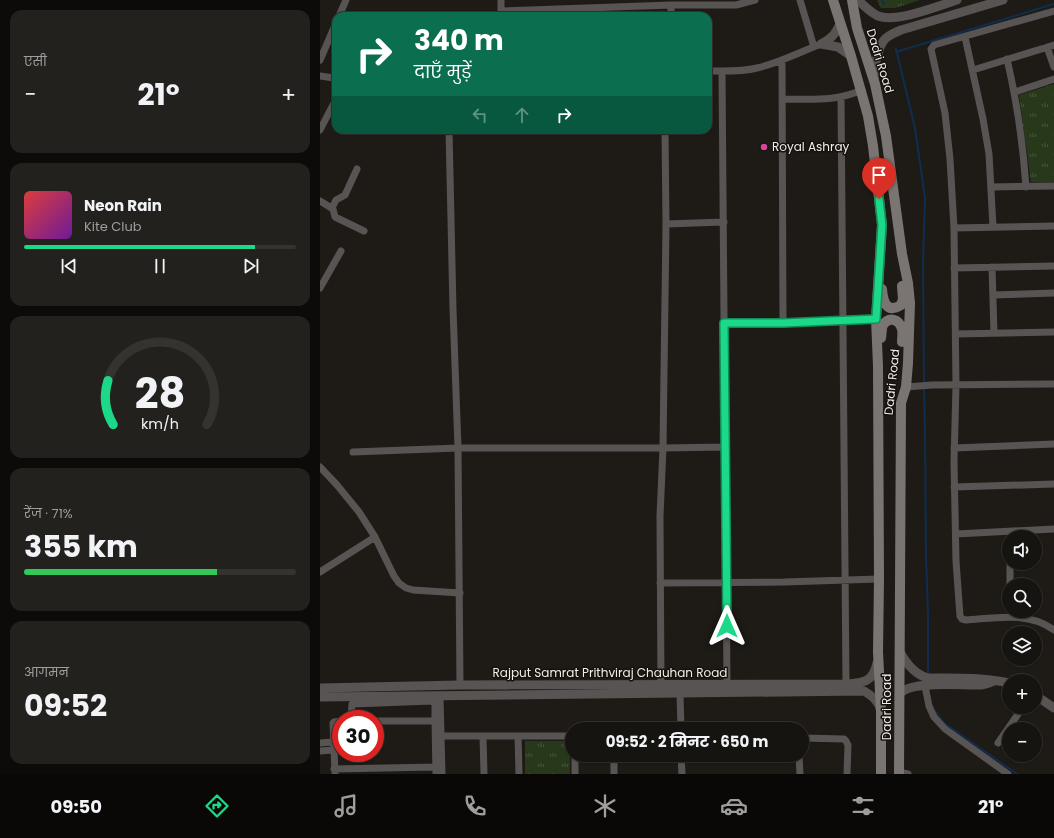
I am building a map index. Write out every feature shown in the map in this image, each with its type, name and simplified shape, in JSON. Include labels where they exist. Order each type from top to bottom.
[{"type":"main road","name":"Dadri Road","points":[[833,0],[862,90],[868,116],[882,225],[876,319],[878,366],[878,652],[881,712],[881,774]]},
{"type":"main road","name":"Dadri Road","points":[[852,0],[857,28],[875,84],[886,136],[910,303],[908,363],[911,387],[901,403],[900,694],[902,773]]},
{"type":"main road","points":[[880,253],[882,298],[888,307],[893,308],[901,305],[903,299],[902,254]]},
{"type":"main road","points":[[878,366],[882,326],[891,319],[896,320],[900,323],[902,330],[901,403]]},
{"type":"street","points":[[341,12],[346,0]]},
{"type":"street","points":[[501,0],[501,12]]},
{"type":"street","points":[[539,12],[735,3],[755,0]]},
{"type":"street","points":[[800,0],[818,46]]},
{"type":"street","points":[[858,0],[868,10],[879,16],[901,17],[957,0]]},
{"type":"street","points":[[875,84],[874,71],[878,52],[885,38],[901,30],[1003,0]]},
{"type":"street","points":[[671,5],[671,12]]},
{"type":"street","points":[[1002,615],[966,620],[962,619],[960,616],[954,487],[956,334],[954,228],[950,159],[945,112],[931,48],[934,45],[1054,11]]},
{"type":"street","points":[[712,71],[735,71],[757,68],[782,60],[818,46],[829,40],[834,35],[840,23]]},
{"type":"street","points":[[320,60],[332,32]]},
{"type":"street","points":[[965,37],[983,119],[992,187],[993,227]]},
{"type":"street","points":[[818,46],[838,47],[851,56]]},
{"type":"street","points":[[973,70],[1051,46],[1054,67]]},
{"type":"street","points":[[782,60],[783,323]]},
{"type":"street","points":[[1007,60],[1015,92],[1023,150],[1026,187]]},
{"type":"street","points":[[722,71],[727,684]]},
{"type":"street","points":[[320,76],[332,78]]},
{"type":"street","points":[[1015,92],[1054,79]]},
{"type":"street","points":[[782,99],[832,99],[862,90]]},
{"type":"street","points":[[841,97],[846,684]]},
{"type":"street","points":[[320,130],[332,107]]},
{"type":"street","points":[[449,134],[458,448],[460,686]]},
{"type":"street","points":[[661,685],[660,583],[666,224],[665,134]]},
{"type":"street","points":[[332,208],[336,200],[345,195],[357,169]]},
{"type":"street","points":[[992,187],[1054,186]]},
{"type":"street","points":[[320,202],[332,208],[335,216],[364,231]]},
{"type":"street","points":[[666,224],[724,222]]},
{"type":"street","points":[[954,228],[1054,226]]},
{"type":"street","points":[[320,288],[341,251]]},
{"type":"street","points":[[954,268],[1054,266]]},
{"type":"street","points":[[992,267],[994,334]]},
{"type":"street","points":[[993,295],[1054,293]]},
{"type":"street","points":[[724,323],[783,323],[876,319]]},
{"type":"street","points":[[956,334],[1054,332]]},
{"type":"street","points":[[911,387],[932,385],[1054,384]]},
{"type":"street","points":[[954,448],[1054,444]]},
{"type":"street","points":[[353,452],[458,448],[726,447]]},
{"type":"street","points":[[320,468],[360,512],[399,583],[406,588],[413,590],[460,593]]},
{"type":"street","points":[[954,487],[1054,484]]},
{"type":"street","points":[[1042,530],[1054,529]]},
{"type":"street","points":[[956,534],[1002,534]]},
{"type":"street","points":[[320,572],[375,537]]},
{"type":"street","points":[[660,583],[879,579]]},
{"type":"street","points":[[1026,618],[1035,620],[1054,630]]},
{"type":"street","name":"Rajput Samrat Prithviraj Chauhan Road","points":[[320,688],[846,684],[860,683],[869,679],[874,674],[878,652]]},
{"type":"street","points":[[900,652],[912,667],[923,677],[984,678],[1002,682]]},
{"type":"street","points":[[900,694],[905,688],[925,686],[984,685],[994,681]]},
{"type":"street","points":[[925,686],[929,706],[934,717],[945,730],[998,771],[1008,774]]},
{"type":"street","name":"Rajput Samrat Prithviraj Chauhan Road","points":[[320,697],[864,692],[873,697],[880,707],[881,712]]},
{"type":"street","points":[[680,694],[681,722]]},
{"type":"street","points":[[440,696],[442,774]]},
{"type":"street","points":[[1042,700],[1054,708]]},
{"type":"street","points":[[334,771],[436,770],[435,704],[432,701],[352,704],[352,710]]},
{"type":"street","points":[[998,742],[1018,714]]},
{"type":"street","points":[[384,721],[435,721]]},
{"type":"street","points":[[441,736],[565,736]]},
{"type":"street","points":[[483,736],[484,774]]},
{"type":"street","points":[[518,736],[519,774]]},
{"type":"street","points":[[809,738],[844,739],[848,745],[847,774]]},
{"type":"street","points":[[320,743],[332,742]]},
{"type":"street","points":[[320,751],[332,750]]},
{"type":"street","points":[[575,762],[575,774]]},
{"type":"street","points":[[614,762],[614,774]]},
{"type":"street","points":[[681,762],[682,774]]},
{"type":"street","points":[[800,762],[800,774]]},
{"type":"green space","points":[[877,0],[920,0],[895,8],[881,8]]},
{"type":"green space","points":[[1054,84],[1054,182],[1031,182],[1019,95]]},
{"type":"green space","points":[[525,741],[565,741],[565,762],[570,762],[570,774],[525,774]]},
{"type":"waterway","points":[[882,0],[884,4]]},
{"type":"waterway","points":[[896,52],[1054,4]]},
{"type":"waterway","points":[[896,49],[915,128],[925,198],[923,261],[924,383]]},
{"type":"waterway","points":[[924,388],[928,674]]},
{"type":"waterway","points":[[935,711],[944,723],[1017,774]]},
{"type":"place","name":"Royal Ashray","points":[[764,147]]},
{"type":"route","points":[[727,626],[724,323],[783,323],[876,319],[882,225],[879,199]]}]
